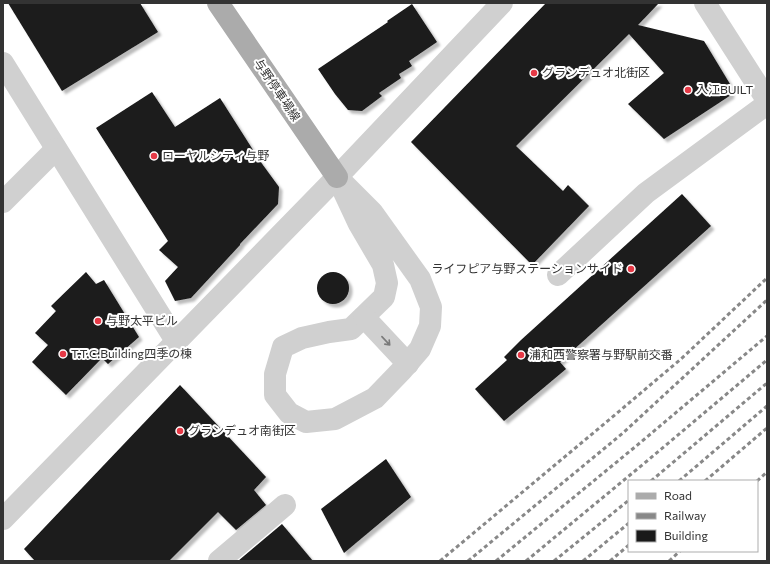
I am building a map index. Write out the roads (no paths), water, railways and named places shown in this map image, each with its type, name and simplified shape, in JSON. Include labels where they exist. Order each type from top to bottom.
[{"type":"main road","name":"与野停車場線","points":[[218,3],[337,177]]},
{"type":"street","points":[[705,3],[767,100]]},
{"type":"street","points":[[3,519],[337,177],[493,6]]},
{"type":"street","points":[[3,63],[176,341]]},
{"type":"street","points":[[558,275],[646,193],[767,104]]},
{"type":"street","points":[[3,202],[56,149]]},
{"type":"street","points":[[337,177],[372,212],[420,279],[432,307],[430,326],[420,349],[408,364],[375,398],[335,419],[306,422],[289,413],[275,395],[275,374],[283,347],[302,338],[330,332],[350,330],[384,297],[387,283],[383,265],[359,224],[337,177]]},
{"type":"street","points":[[364,317],[408,364]]},
{"type":"street","points":[[219,561],[285,505]]},
{"type":"railway","points":[[440,561],[681,359],[767,278]]},
{"type":"railway","points":[[468,561],[623,433],[767,300]]},
{"type":"railway","points":[[496,561],[767,336]]},
{"type":"railway","points":[[526,561],[767,360]]},
{"type":"railway","points":[[652,480],[767,383]]},
{"type":"railway","points":[[680,480],[767,406]]},
{"type":"railway","points":[[706,480],[767,428]]},
{"type":"railway","points":[[758,480],[767,472]]},
{"type":"railway","points":[[554,561],[628,501]]},
{"type":"railway","points":[[583,561],[628,524]]},
{"type":"railway","points":[[610,561],[628,546]]},
{"type":"railway","points":[[669,561],[679,552]]},
{"type":"place","name":"グランデュオ北街区","points":[[534,73]]},
{"type":"place","name":"入江BUILT","points":[[688,90]]},
{"type":"place","name":"ローヤルシティ与野","points":[[154,156]]},
{"type":"place","name":"ライフピア与野ステーションサイド","points":[[631,269]]},
{"type":"place","name":"与野太平ビル","points":[[98,321]]},
{"type":"place","name":"T.T.C.Building四季の棟","points":[[63,354]]},
{"type":"place","name":"浦和西警察署与野駅前交番","points":[[521,355]]},
{"type":"place","name":"グランデュオ南街区","points":[[180,431]]}]
